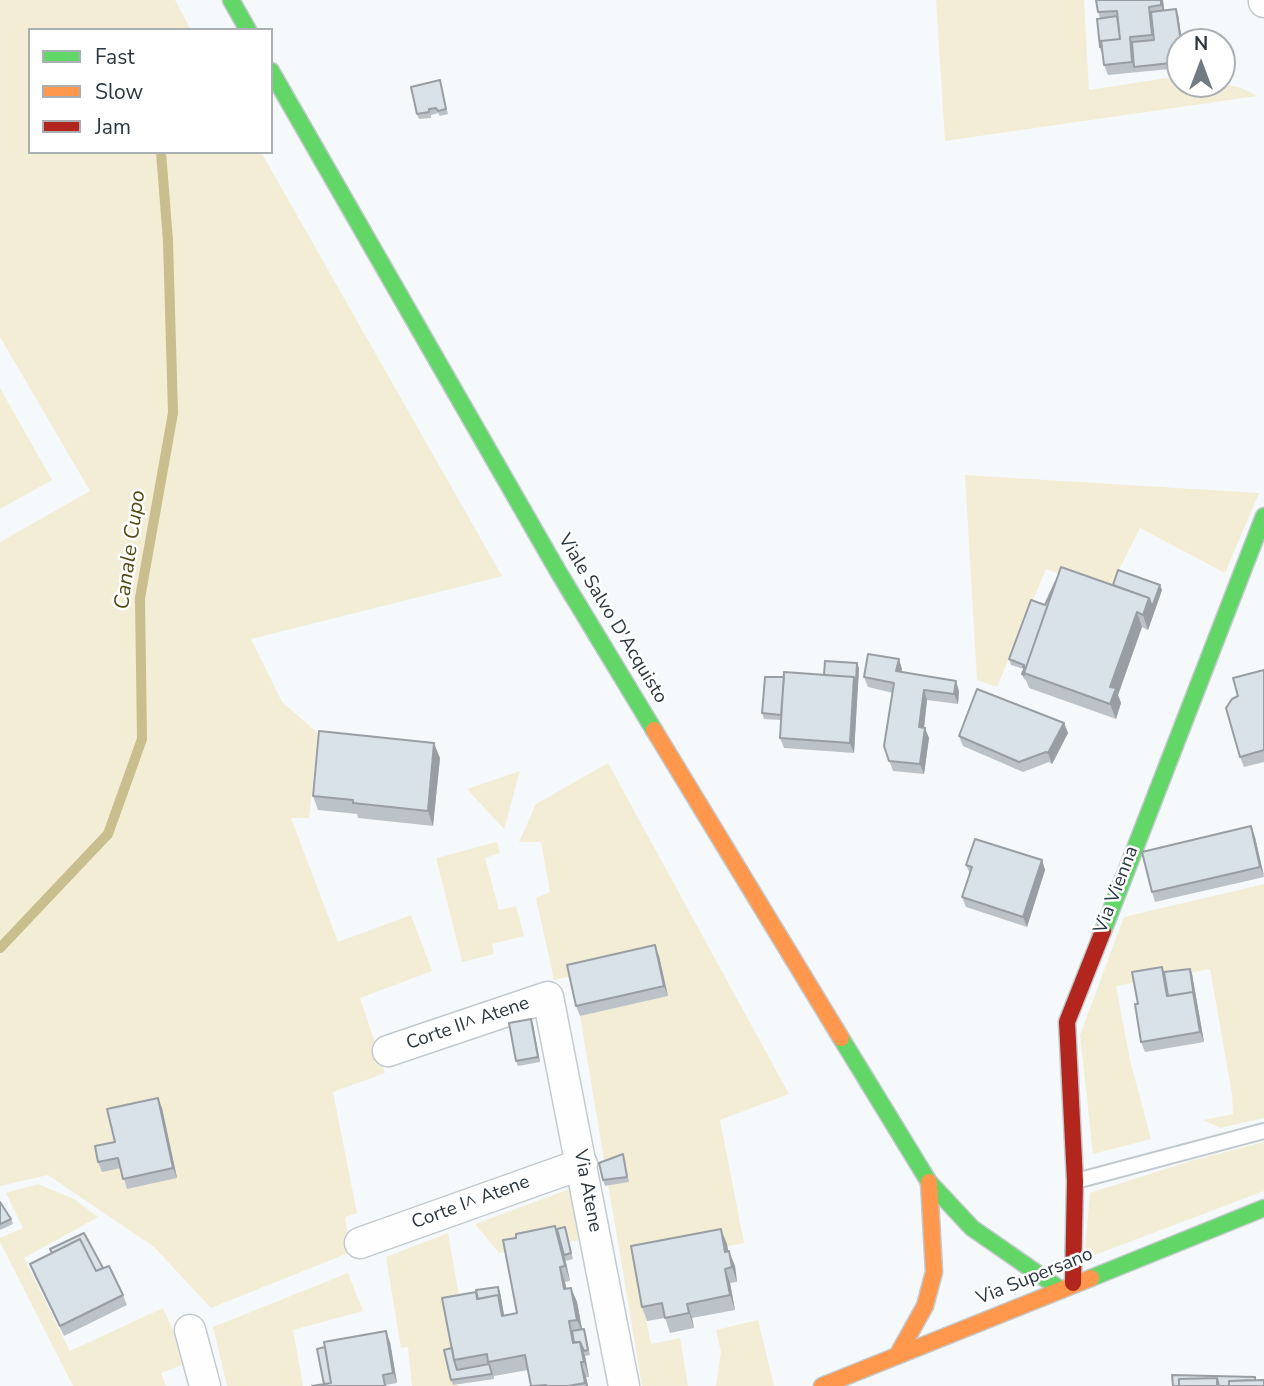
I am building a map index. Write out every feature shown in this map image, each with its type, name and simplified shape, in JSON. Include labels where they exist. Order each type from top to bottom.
[{"type":"street","points":[[231,0],[247,28]]},
{"type":"street","name":"Viale Salvo D'Acquisto","points":[[273,74],[559,573],[929,1182],[972,1228],[1066,1286]]},
{"type":"street","name":"Via Vienna","points":[[1066,1286],[1074,1181],[1067,1022],[1264,516]]},
{"type":"street","name":"Corte II^ Atene","points":[[388,1051],[548,997]]},
{"type":"street","name":"Via Atene","points":[[548,997],[624,1386]]},
{"type":"street","name":"Corte I^ Atene","points":[[360,1242],[582,1164]]},
{"type":"street","name":"Viale Salvo D'Acquisto","points":[[897,1356],[925,1306],[934,1272],[929,1182]]},
{"type":"street","name":"Via Supersano","points":[[822,1386],[1264,1208]]},
{"type":"street","points":[[190,1330],[205,1386]]},
{"type":"lane","points":[[1074,1181],[1264,1131]]},
{"type":"shaded area","points":[[0,0],[175,0],[190,28],[28,28],[28,154],[262,154],[502,576],[251,639],[282,702],[318,733],[309,818],[291,818],[338,942],[411,915],[432,971],[360,998],[385,1073],[333,1092],[357,1213],[345,1217],[351,1252],[211,1308],[154,1247],[48,1175],[0,1186],[0,542],[90,491],[0,337]]},
{"type":"shaded area","points":[[936,0],[1084,0],[1089,90],[1166,78],[1166,98],[1236,98],[1236,87],[1257,96],[945,141]]},
{"type":"shaded area","points":[[0,388],[52,480],[0,509]]},
{"type":"shaded area","points":[[965,475],[1259,493],[1225,573],[1140,528],[1111,593],[1046,569],[997,687],[977,680]]},
{"type":"shaded area","points":[[608,763],[789,1094],[720,1120],[744,1243],[635,1265],[651,1344],[680,1338],[688,1386],[642,1386],[580,1016],[668,996],[659,956],[554,980],[536,898],[550,892],[541,842],[519,842],[536,804]]},
{"type":"shaded area","points":[[520,771],[504,829],[467,789]]},
{"type":"shaded area","points":[[497,842],[500,853],[485,858],[499,910],[516,906],[524,936],[492,944],[494,954],[462,962],[436,858]]},
{"type":"shaded area","points":[[1264,884],[1264,1118],[1220,1128],[1203,1120],[1233,1114],[1232,1094],[1210,969],[1116,986],[1130,1060],[1151,1139],[1093,1154],[1080,1035],[1124,917]]},
{"type":"shaded area","points":[[1264,1142],[1264,1191],[1084,1259],[1090,1193],[1194,1160]]},
{"type":"shaded area","points":[[38,1184],[74,1199],[98,1217],[24,1258],[70,1351],[163,1308],[187,1363],[161,1373],[166,1386],[73,1386],[0,1242],[0,1238],[23,1228],[6,1193]]},
{"type":"shaded area","points":[[570,1189],[581,1240],[499,1253],[475,1224]]},
{"type":"shaded area","points":[[448,1233],[462,1313],[447,1315],[458,1386],[412,1386],[408,1347],[401,1348],[386,1257]]},
{"type":"shaded area","points":[[348,1273],[363,1311],[293,1330],[303,1386],[227,1386],[213,1327]]},
{"type":"shaded area","points":[[758,1320],[774,1386],[716,1386],[721,1352],[716,1330]]},
{"type":"building","points":[[1096,0],[1161,0],[1161,5],[1149,7],[1152,35],[1130,37],[1132,62],[1104,65],[1101,41],[1120,39],[1117,11],[1098,12]]},
{"type":"building","points":[[1176,9],[1179,28],[1166,28],[1166,64],[1134,67],[1132,42],[1154,40],[1151,12]]},
{"type":"building","points":[[1117,16],[1120,39],[1101,41],[1100,47],[1097,19]]},
{"type":"building","points":[[440,80],[446,109],[429,109],[429,112],[417,114],[411,87]]},
{"type":"building","points":[[1061,567],[1149,598],[1143,615],[1137,612],[1110,687],[1116,688],[1110,704],[1024,673]]},
{"type":"building","points":[[1118,570],[1160,585],[1152,607],[1149,598],[1113,585]]},
{"type":"building","points":[[1056,581],[1024,675],[1022,674],[1024,665],[1009,659],[1031,600],[1045,605]]},
{"type":"building","points":[[868,654],[899,659],[896,671],[956,681],[954,694],[924,690],[919,727],[925,728],[920,764],[889,761],[884,746],[894,683],[864,677]]},
{"type":"building","points":[[825,661],[857,663],[856,682],[854,677],[824,675]]},
{"type":"building","points":[[1264,670],[1264,750],[1240,757],[1226,708],[1232,699],[1238,696],[1233,678]]},
{"type":"building","points":[[784,672],[854,677],[850,743],[780,738]]},
{"type":"building","points":[[765,677],[784,677],[781,715],[762,713]]},
{"type":"building","points":[[977,689],[1064,723],[1048,753],[1019,762],[959,736]]},
{"type":"building","points":[[319,731],[434,743],[428,811],[313,796]]},
{"type":"building","points":[[1251,826],[1260,867],[1152,892],[1142,852]]},
{"type":"building","points":[[975,839],[1042,860],[1023,917],[962,897],[972,867],[966,865]]},
{"type":"building","points":[[655,945],[664,986],[576,1006],[567,965]]},
{"type":"building","points":[[1162,967],[1167,996],[1193,992],[1200,1032],[1141,1042],[1132,972]]},
{"type":"building","points":[[1190,969],[1194,997],[1193,992],[1168,996],[1164,972]]},
{"type":"building","points":[[531,1019],[538,1057],[516,1061],[509,1023]]},
{"type":"building","points":[[158,1098],[173,1168],[123,1179],[118,1158],[98,1162],[95,1146],[115,1142],[107,1109]]},
{"type":"building","points":[[623,1154],[627,1177],[603,1180],[599,1163]]},
{"type":"building","points":[[0,1202],[11,1219],[0,1224]]},
{"type":"building","points":[[555,1226],[565,1266],[560,1267],[564,1289],[571,1288],[577,1320],[569,1321],[573,1343],[580,1342],[585,1383],[531,1386],[525,1355],[488,1362],[487,1354],[454,1360],[442,1298],[476,1292],[477,1299],[498,1295],[502,1316],[517,1313],[503,1240],[516,1238],[516,1234]]},
{"type":"building","points":[[565,1227],[571,1253],[564,1255],[557,1229]]},
{"type":"building","points":[[721,1229],[725,1252],[729,1251],[732,1267],[725,1269],[730,1295],[687,1304],[689,1313],[665,1318],[662,1303],[642,1307],[631,1246]]},
{"type":"building","points":[[84,1233],[103,1268],[96,1271],[80,1239],[52,1253],[50,1249]]},
{"type":"building","points":[[80,1239],[96,1271],[109,1266],[123,1295],[60,1326],[30,1264]]},
{"type":"building","points":[[498,1287],[501,1305],[498,1295],[478,1299],[476,1290]]},
{"type":"building","points":[[584,1329],[588,1350],[584,1351],[580,1342],[574,1342],[572,1331]]},
{"type":"building","points":[[386,1331],[393,1373],[383,1375],[385,1386],[312,1386],[331,1383],[324,1342]]},
{"type":"building","points":[[325,1347],[331,1383],[324,1384],[317,1349]]},
{"type":"building","points":[[452,1348],[457,1370],[489,1364],[492,1374],[451,1380],[444,1350]]},
{"type":"building","points":[[1172,1375],[1255,1377],[1255,1380],[1229,1381],[1229,1386],[1219,1386],[1217,1378],[1179,1379],[1179,1386],[1173,1386]]},
{"type":"building","points":[[1217,1378],[1217,1386],[1179,1386],[1179,1379]]},
{"type":"building","points":[[1264,1380],[1264,1386],[1229,1386],[1229,1381]]},
{"type":"waterway","name":"Canale Cupo","points":[[0,948],[108,834],[142,739],[140,598],[173,413],[168,241],[161,154]]},
{"type":"traffic: fast","points":[[231,0],[247,28]]},
{"type":"traffic: fast","points":[[273,74],[559,573],[654,730]]},
{"type":"traffic: fast","points":[[1103,931],[1264,516]]},
{"type":"traffic: fast","points":[[841,1038],[929,1182],[972,1228],[1060,1289]]},
{"type":"traffic: fast","points":[[1091,1278],[1264,1208]]},
{"type":"traffic: slow","points":[[654,730],[841,1038]]},
{"type":"traffic: slow","points":[[897,1356],[925,1306],[934,1272],[929,1182]]},
{"type":"traffic: slow","points":[[822,1386],[1091,1278]]},
{"type":"traffic: jam","points":[[1073,1283],[1075,1181],[1067,1022],[1103,931]]}]
